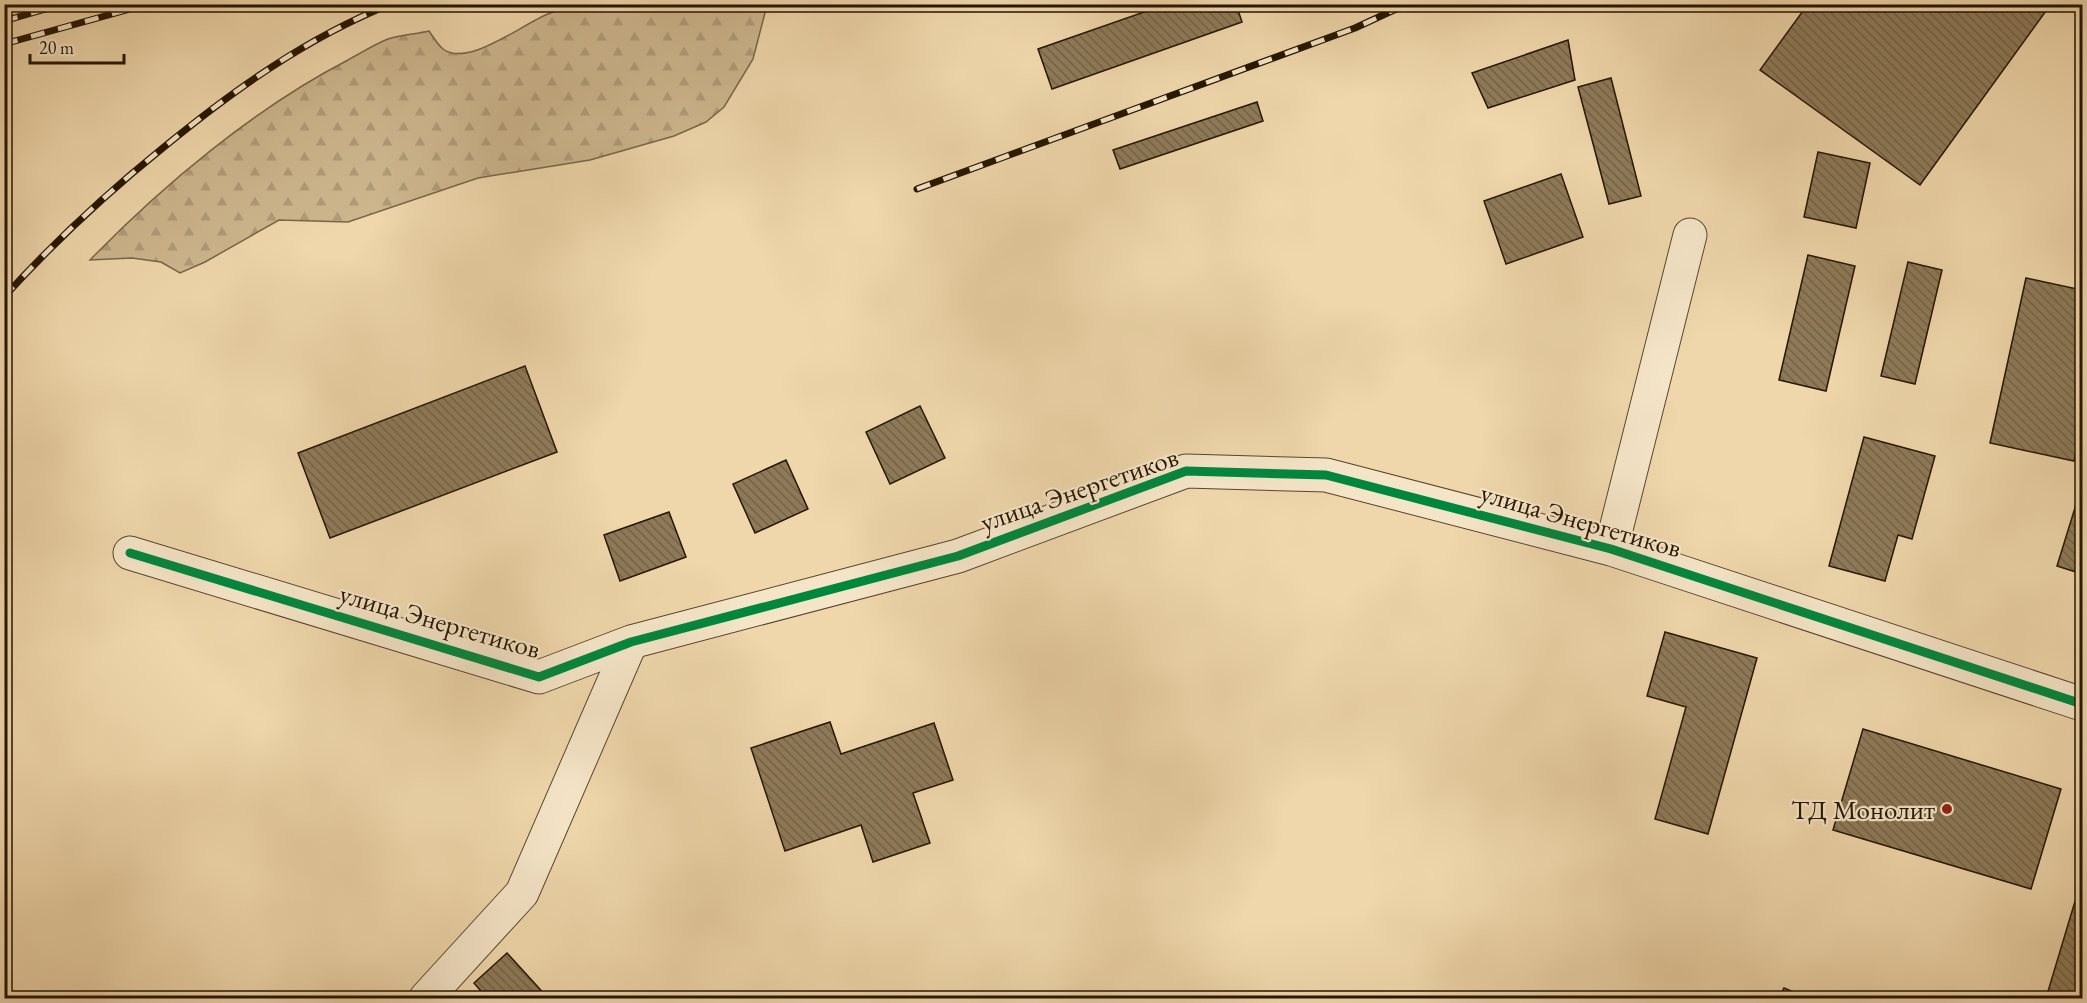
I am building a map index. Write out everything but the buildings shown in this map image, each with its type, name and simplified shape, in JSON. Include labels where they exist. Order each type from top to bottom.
[{"type":"street","points":[[1611,549],[1690,235]]},
{"type":"street","name":"улица Энергетиков","points":[[130,553],[539,677],[631,642],[958,555],[1186,471],[1326,475],[1611,549],[2082,704]]},
{"type":"street","points":[[426,999],[522,893],[631,642]]},
{"type":"green space","points":[[598,5],[767,5],[753,59],[724,107],[706,122],[674,136],[590,160],[478,178],[348,222],[279,220],[205,262],[180,273],[161,262],[132,258],[90,260],[179,176],[245,125],[313,79],[378,43],[429,31],[443,49],[454,53],[467,53],[496,42],[548,14]]},
{"type":"railway","points":[[4,21],[63,4]]},
{"type":"railway","points":[[4,44],[148,4]]},
{"type":"railway","points":[[4,297],[101,200],[217,105],[300,49],[391,4]]},
{"type":"railway","points":[[917,189],[1355,28],[1407,4]]},
{"type":"cycle path","points":[[130,553],[539,677],[631,642],[958,556],[1186,471],[1326,475],[1611,549],[2082,704]]},
{"type":"place","name":"ТД Монолит","points":[[1947,809]]}]
